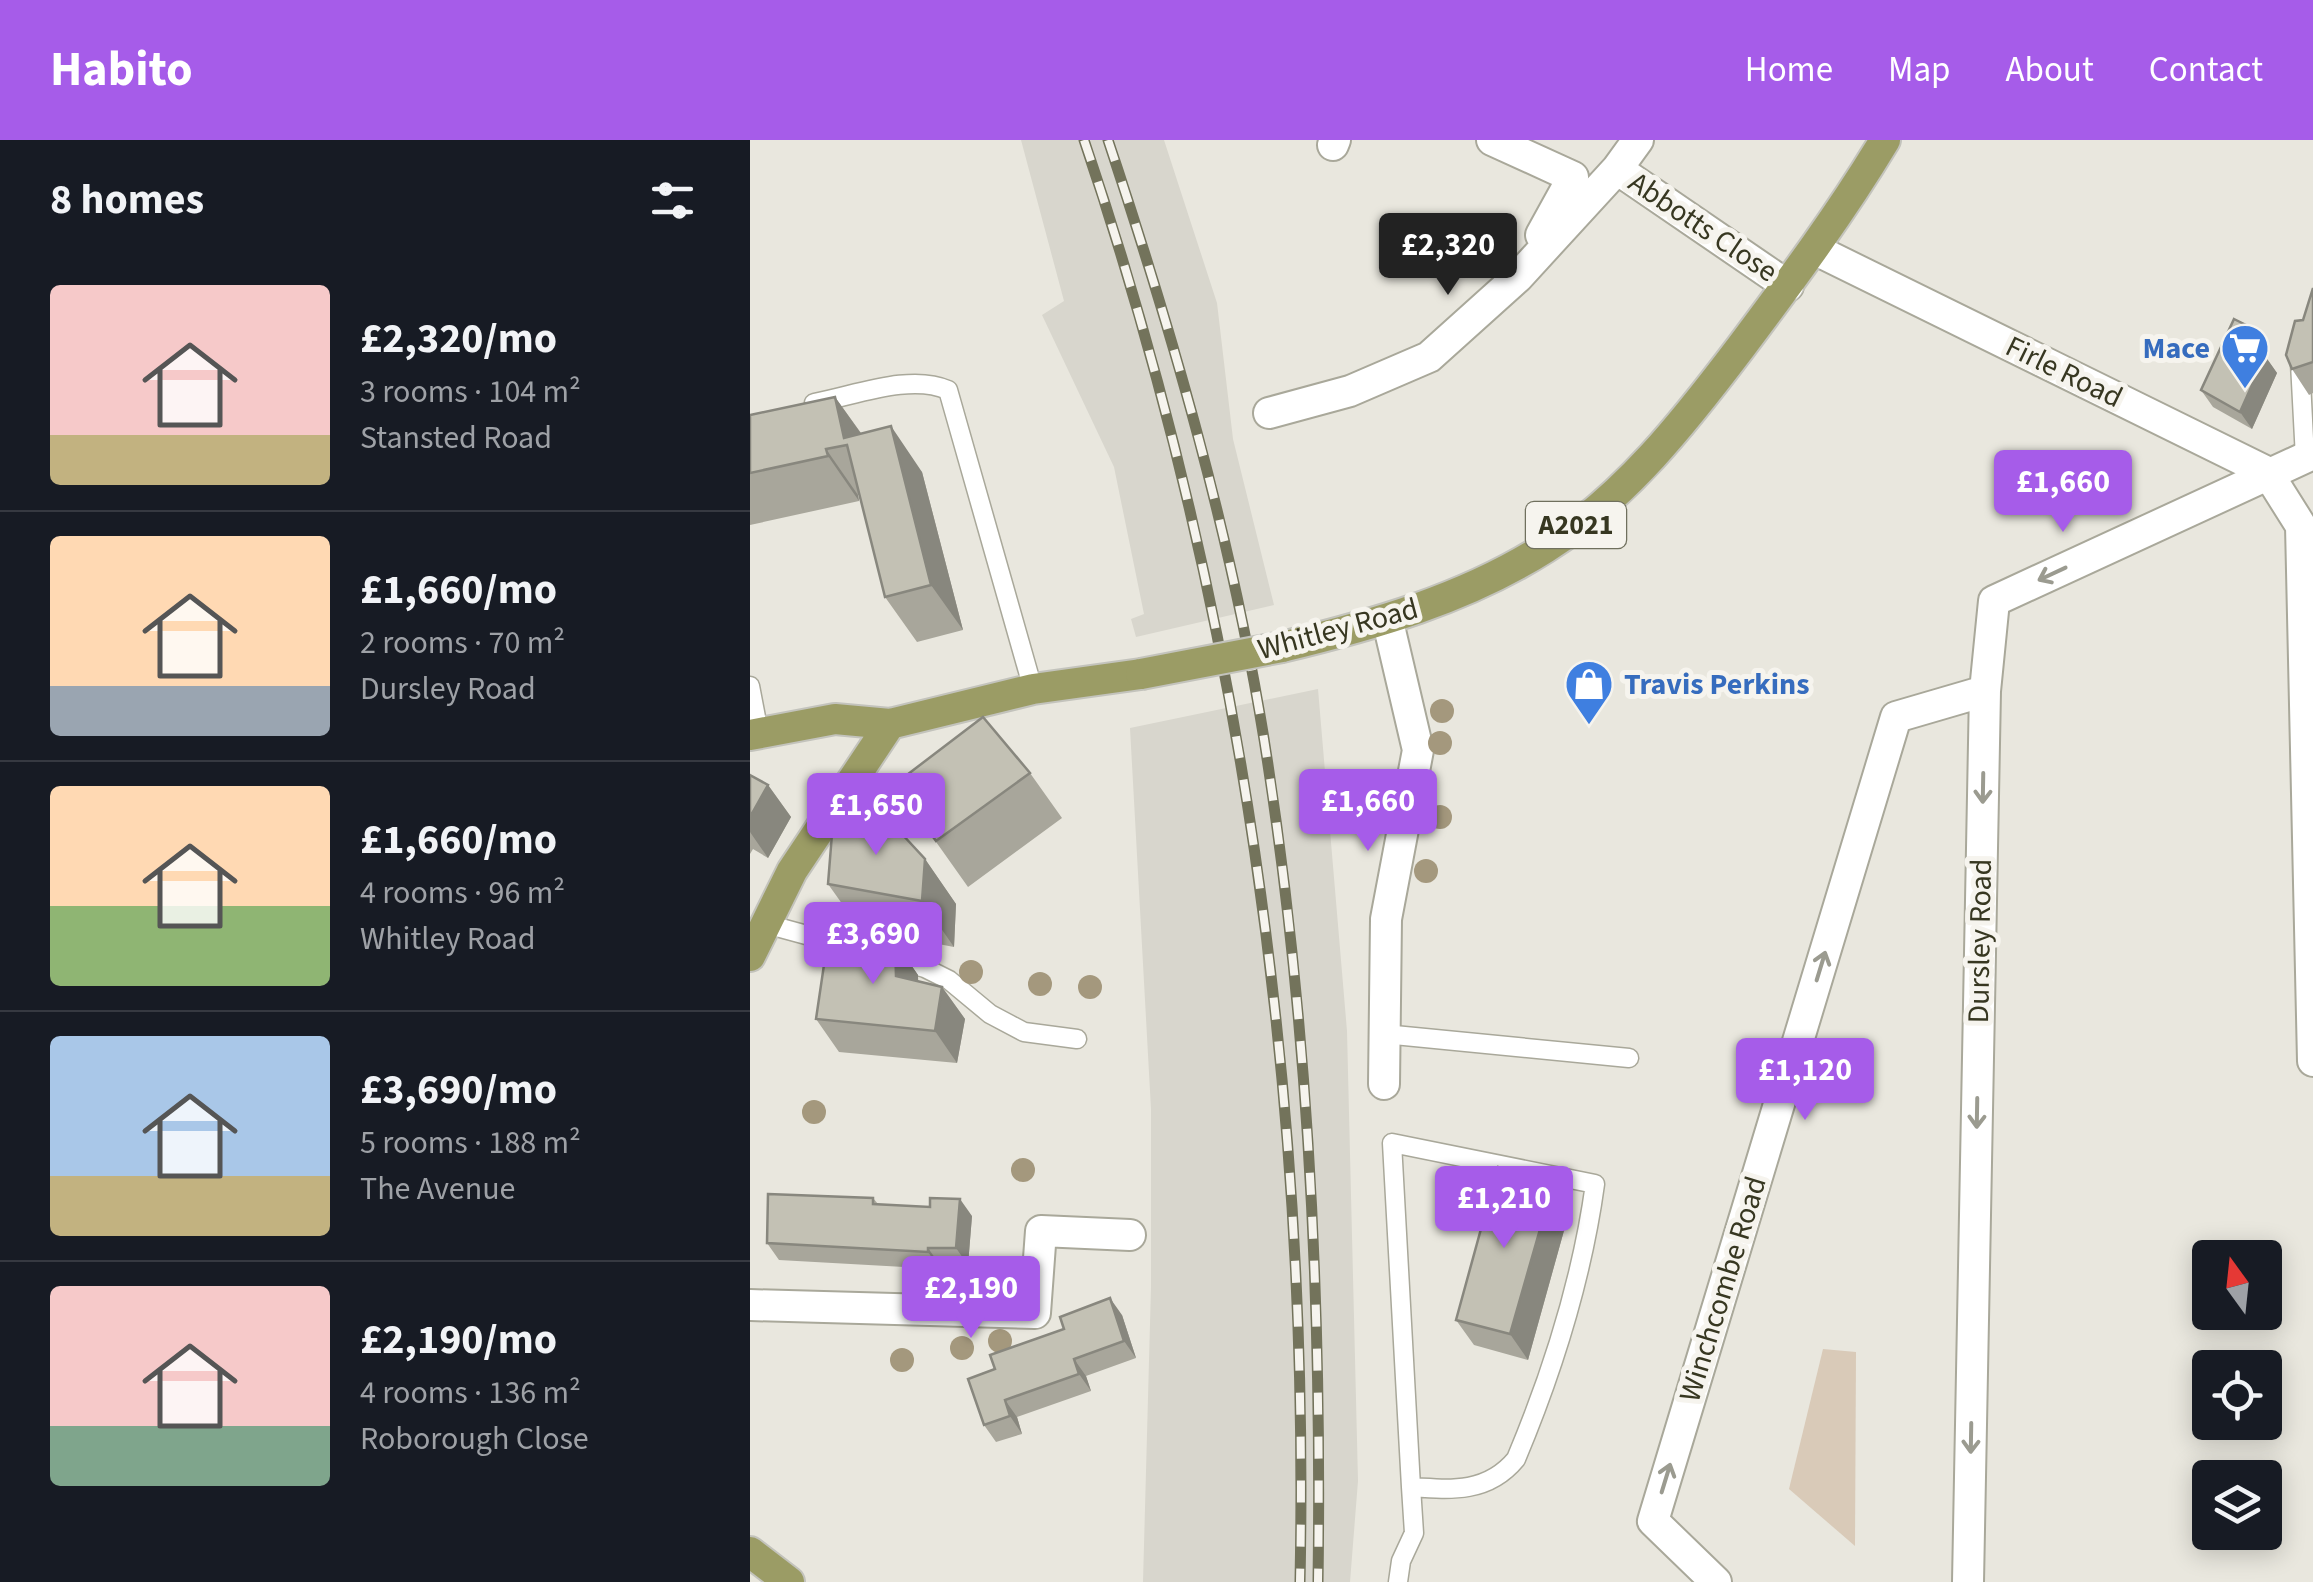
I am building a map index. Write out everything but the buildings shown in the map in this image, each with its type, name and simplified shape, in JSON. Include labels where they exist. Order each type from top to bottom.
[{"type":"main road","name":"Whitley Road","points":[[890,724],[1033,689],[1141,674],[1388,622],[1546,548],[1616,492],[1681,425],[1816,250],[1885,140]]},
{"type":"main road","name":"A2021","points":[[755,734],[835,719],[890,724]]},
{"type":"main road","points":[[750,956],[792,872],[890,724]]},
{"type":"main road","points":[[750,1552],[788,1582]]},
{"type":"main road","points":[[750,1577],[780,1582]]},
{"type":"street","points":[[1492,140],[1572,177],[1518,276]]},
{"type":"street","points":[[1269,414],[1350,391],[1429,356],[1518,276],[1617,169],[1635,141]]},
{"type":"street","name":"Abbotts Close","points":[[1617,169],[1788,286]]},
{"type":"street","name":"Firle Road","points":[[1816,250],[2267,472]]},
{"type":"street","points":[[2309,456],[2267,472],[2301,526],[2313,1061]]},
{"type":"street","name":"Dursley Road","points":[[1968,1582],[1986,691],[1994,601],[2267,472]]},
{"type":"street","points":[[1384,1084],[1386,919],[1418,750],[1388,622]]},
{"type":"street","name":"Winchcombe Road","points":[[1716,1582],[1654,1520],[1896,717],[1986,691]]},
{"type":"street","points":[[750,1305],[1034,1313],[1040,1231],[1130,1235]]},
{"type":"lane","points":[[2304,343],[2300,360],[2309,456]]},
{"type":"lane","points":[[799,406],[915,384],[932,383],[948,390],[1033,689]]},
{"type":"lane","points":[[750,686],[755,734]]},
{"type":"lane","points":[[766,924],[925,968],[990,1014],[1024,1032],[1077,1039]]},
{"type":"lane","points":[[1384,1034],[1629,1058]]},
{"type":"lane","points":[[1398,1582],[1401,1561],[1414,1533],[1411,1487],[1392,1143],[1595,1184],[1588,1236],[1568,1316],[1516,1459],[1502,1476],[1462,1490],[1411,1487]]},
{"type":"shaded area","points":[[1021,140],[1164,140],[1217,303],[1233,439],[1274,605],[1136,637],[1131,619],[1144,614],[1114,467],[1042,315],[1064,301]]},
{"type":"shaded area","points":[[1318,689],[1347,1031],[1358,1481],[1350,1582],[1143,1582],[1151,1287],[1151,1109],[1130,728]]},
{"type":"shaded area","points":[[1823,1349],[1856,1352],[1855,1546],[1789,1489]]},
{"type":"railway","points":[[1084,140],[1139,315],[1185,492],[1224,671],[1255,852],[1293,1216],[1300,1399],[1300,1582]]},
{"type":"railway","points":[[1108,140],[1198,436],[1235,587],[1264,739],[1292,948],[1309,1159],[1317,1371],[1318,1582]]},
{"type":"place","name":"Mace","points":[[2245,390]]},
{"type":"place","name":"Travis Perkins","points":[[1589,726]]}]
